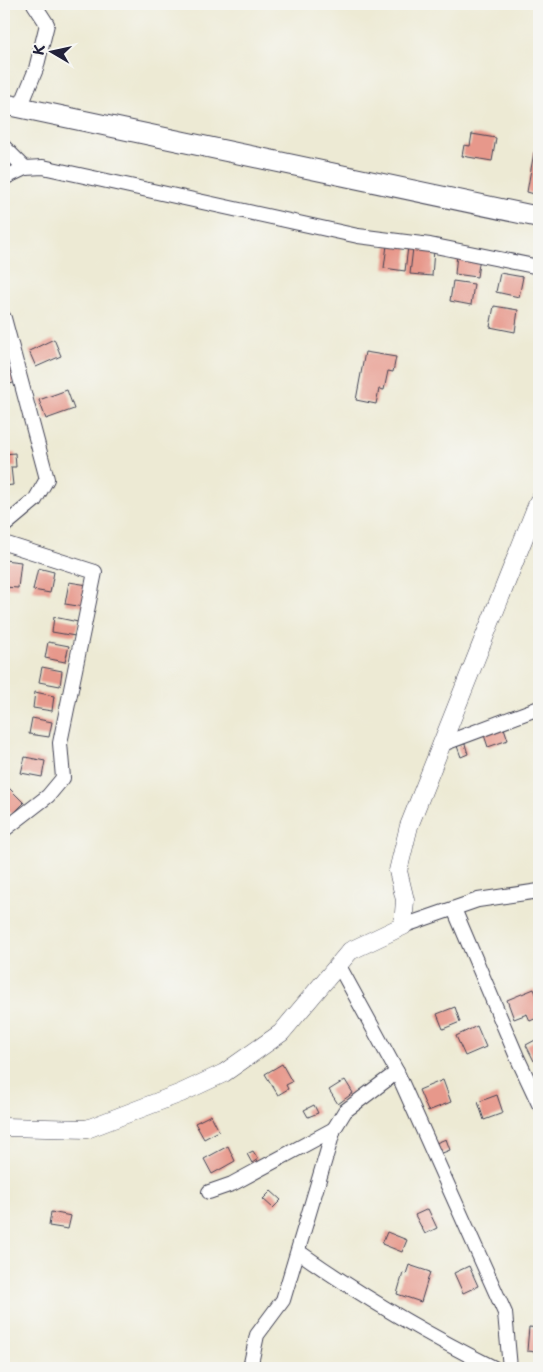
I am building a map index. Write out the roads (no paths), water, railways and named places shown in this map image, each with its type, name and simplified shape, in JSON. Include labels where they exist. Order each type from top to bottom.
[{"type":"main road","points":[[12,106],[539,217]]},
{"type":"street","points":[[12,106],[36,69],[47,24],[34,4]]},
{"type":"street","points":[[4,147],[25,168]]},
{"type":"street","points":[[4,178],[25,168],[43,167],[358,236],[430,244],[539,267]]},
{"type":"street","points":[[4,318],[6,343],[47,479],[36,500],[4,526]]},
{"type":"street","points":[[403,926],[405,900],[398,871],[409,826],[539,500]]},
{"type":"street","points":[[4,543],[95,572],[60,744],[63,778],[48,796],[4,830]]},
{"type":"street","points":[[440,745],[539,708]]},
{"type":"street","points":[[4,1127],[87,1129],[181,1093],[224,1073],[281,1032],[350,951],[403,926],[478,900],[539,891]]},
{"type":"street","points":[[454,909],[539,1104]]},
{"type":"street","points":[[338,964],[397,1072],[505,1313],[510,1368]]},
{"type":"street","points":[[250,1368],[257,1335],[283,1300],[299,1252],[334,1128],[345,1111],[397,1072]]},
{"type":"street","points":[[210,1192],[232,1184],[334,1128]]},
{"type":"street","points":[[299,1252],[353,1290],[449,1345],[494,1368]]}]
